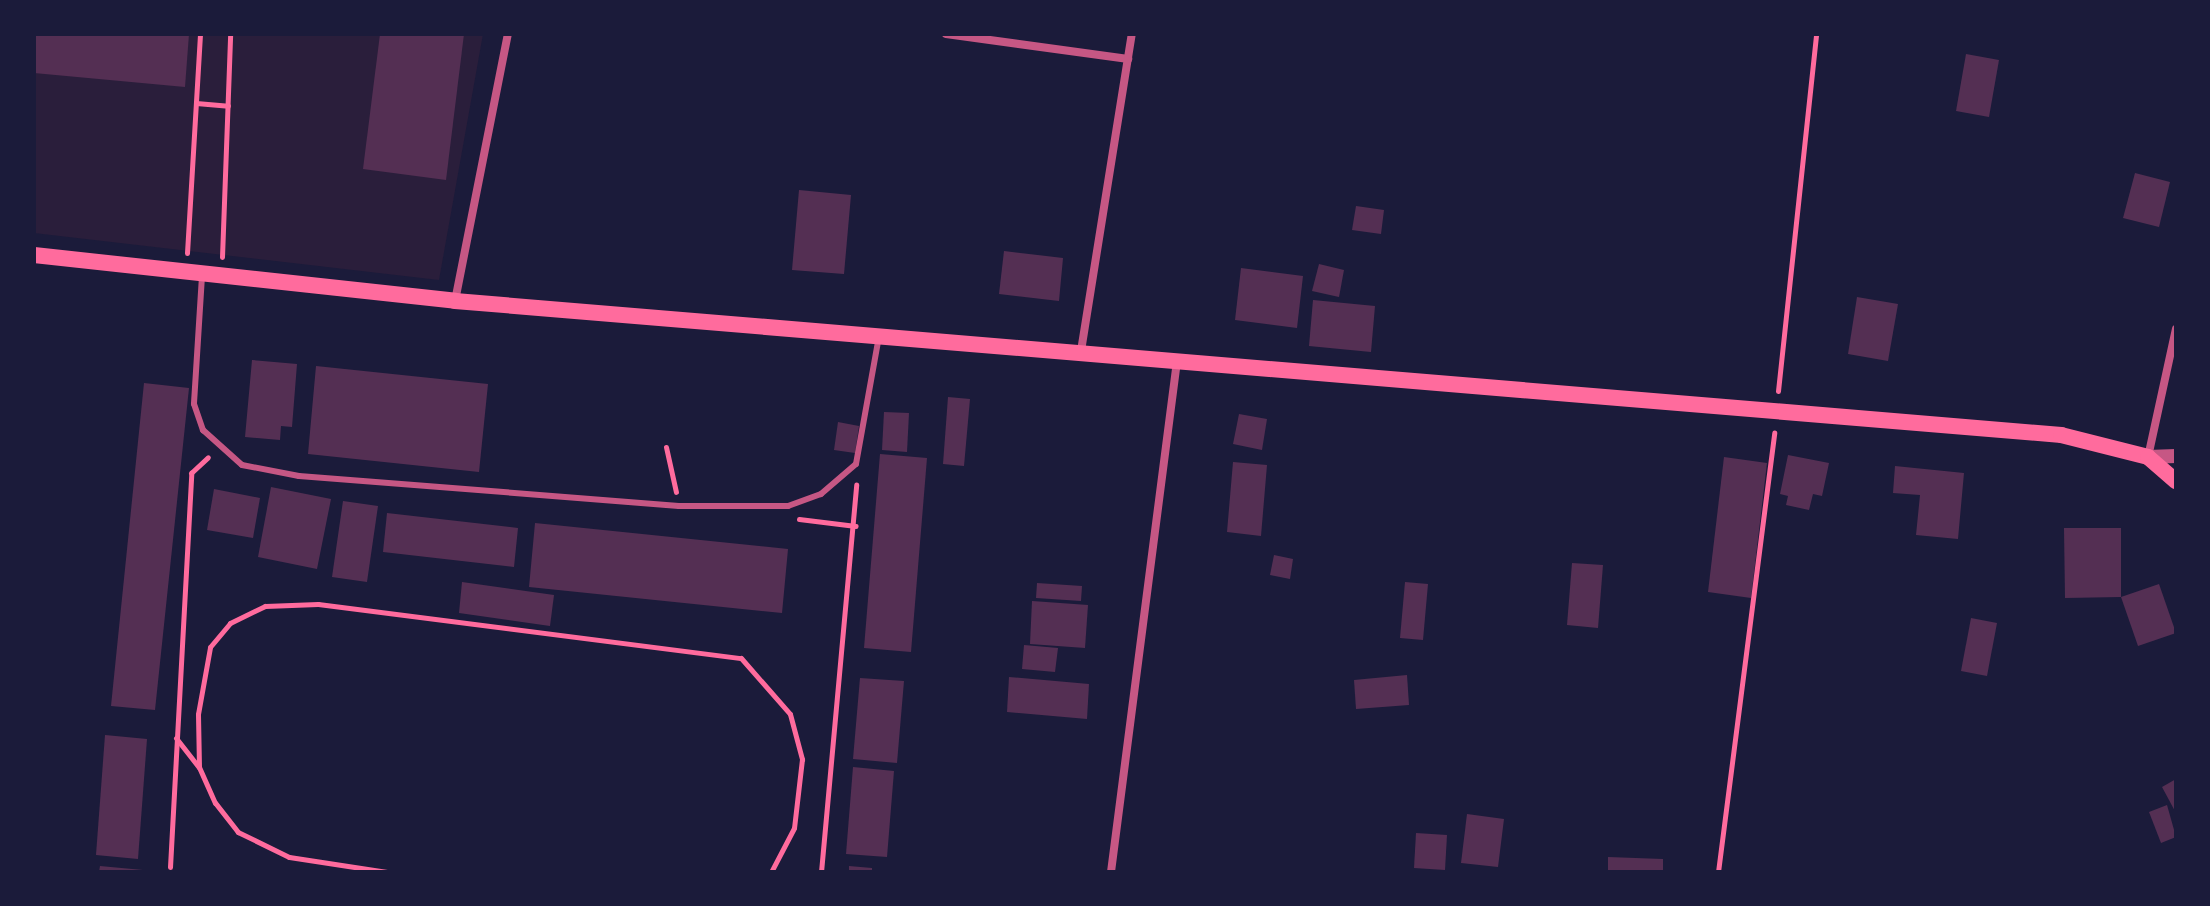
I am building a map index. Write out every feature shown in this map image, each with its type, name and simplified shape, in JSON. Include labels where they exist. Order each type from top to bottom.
[{"type":"main road","points":[[34,255],[221,278],[455,301],[880,333],[2061,435],[2148,457],[2176,481]]},
{"type":"street","points":[[455,301],[508,34]]},
{"type":"street","points":[[946,34],[1128,59]]},
{"type":"street","points":[[1081,351],[1132,34]]},
{"type":"street","points":[[2176,329],[2148,457],[2176,456]]},
{"type":"street","points":[[1111,872],[1177,359]]},
{"type":"lane","points":[[194,275],[194,404],[218,448],[242,465],[299,476],[679,506],[788,506],[821,494],[856,464],[880,333]]},
{"type":"path","points":[[194,275],[200,34]]},
{"type":"path","points":[[221,278],[230,34]]},
{"type":"path","points":[[1718,872],[1776,412],[1816,34]]},
{"type":"path","points":[[196,103],[228,106]]},
{"type":"path","points":[[666,447],[679,506]]},
{"type":"path","points":[[170,867],[191,473],[218,448]]},
{"type":"path","points":[[821,872],[856,526],[856,464]]},
{"type":"path","points":[[788,506],[802,523],[856,526]]},
{"type":"path","points":[[199,767],[198,714],[210,647],[230,623],[265,606],[318,604],[741,658],[790,714],[802,759],[794,828],[771,872]]},
{"type":"path","points":[[175,737],[199,767],[238,832],[289,857],[387,872]]},
{"type":"shaded area","points":[[34,34],[483,34],[439,280],[34,233]]},
{"type":"building","points":[[34,34],[189,34],[185,87],[34,73]]},
{"type":"building","points":[[380,34],[464,34],[446,180],[363,169]]},
{"type":"building","points":[[1966,54],[1999,60],[1989,117],[1956,111]]},
{"type":"building","points":[[2135,173],[2170,182],[2159,227],[2123,218]]},
{"type":"building","points":[[799,190],[851,195],[844,274],[792,270]]},
{"type":"building","points":[[1356,206],[1384,210],[1381,234],[1352,230]]},
{"type":"building","points":[[1004,251],[1063,258],[1059,301],[999,294]]},
{"type":"building","points":[[1319,264],[1344,270],[1339,297],[1312,291]]},
{"type":"building","points":[[1241,268],[1303,276],[1297,328],[1235,320]]},
{"type":"building","points":[[1857,297],[1898,304],[1888,361],[1848,354]]},
{"type":"building","points":[[1313,300],[1375,306],[1371,352],[1309,346]]},
{"type":"building","points":[[252,360],[297,364],[292,427],[281,426],[280,440],[245,437]]},
{"type":"building","points":[[316,366],[488,384],[479,472],[308,454]]},
{"type":"building","points":[[144,383],[189,388],[155,710],[111,706]]},
{"type":"building","points":[[948,397],[970,399],[964,466],[943,464]]},
{"type":"building","points":[[884,412],[909,413],[907,452],[882,450]]},
{"type":"building","points":[[1239,414],[1267,419],[1262,450],[1233,444]]},
{"type":"building","points":[[838,422],[859,426],[855,453],[834,450]]},
{"type":"building","points":[[880,454],[927,458],[911,652],[864,648]]},
{"type":"building","points":[[1788,455],[1829,463],[1822,496],[1813,494],[1809,510],[1786,505],[1788,496],[1780,494]]},
{"type":"building","points":[[1724,457],[1767,463],[1751,598],[1708,592]]},
{"type":"building","points":[[1233,462],[1267,465],[1261,536],[1227,532]]},
{"type":"building","points":[[1895,466],[1964,473],[1958,539],[1916,535],[1920,495],[1893,493]]},
{"type":"building","points":[[271,487],[331,499],[317,569],[258,557]]},
{"type":"building","points":[[214,489],[260,498],[253,538],[207,530]]},
{"type":"building","points":[[343,501],[378,506],[367,582],[332,577]]},
{"type":"building","points":[[387,513],[518,528],[514,567],[383,552]]},
{"type":"building","points":[[535,523],[788,549],[782,613],[529,587]]},
{"type":"building","points":[[2064,528],[2121,528],[2121,597],[2065,598]]},
{"type":"building","points":[[1274,555],[1293,559],[1290,579],[1270,575]]},
{"type":"building","points":[[1572,563],[1603,565],[1598,628],[1567,625]]},
{"type":"building","points":[[462,582],[554,595],[550,626],[459,613]]},
{"type":"building","points":[[1405,582],[1428,584],[1423,640],[1400,638]]},
{"type":"building","points":[[1037,583],[1082,586],[1081,601],[1036,598]]},
{"type":"building","points":[[2159,584],[2176,633],[2138,646],[2121,597]]},
{"type":"building","points":[[1032,601],[1088,605],[1085,648],[1030,644]]},
{"type":"building","points":[[1971,618],[1997,623],[1987,676],[1961,671]]},
{"type":"building","points":[[1024,645],[1058,648],[1055,672],[1022,669]]},
{"type":"building","points":[[1407,675],[1409,705],[1356,709],[1354,680]]},
{"type":"building","points":[[1009,677],[1089,684],[1087,719],[1007,712]]},
{"type":"building","points":[[860,678],[904,681],[897,763],[853,759]]},
{"type":"building","points":[[105,735],[147,739],[138,859],[96,855]]},
{"type":"building","points":[[853,767],[894,771],[887,857],[846,854]]},
{"type":"building","points":[[2176,779],[2176,813],[2162,787]]},
{"type":"building","points":[[2167,805],[2176,837],[2161,843],[2149,812]]},
{"type":"building","points":[[1467,814],[1504,819],[1498,867],[1461,863]]},
{"type":"building","points":[[1416,833],[1447,835],[1445,870],[1414,868]]},
{"type":"building","points":[[1608,857],[1663,859],[1663,872],[1608,872]]},
{"type":"building","points":[[100,866],[143,870],[143,872],[99,872]]},
{"type":"building","points":[[849,866],[872,868],[872,872],[849,872]]}]
